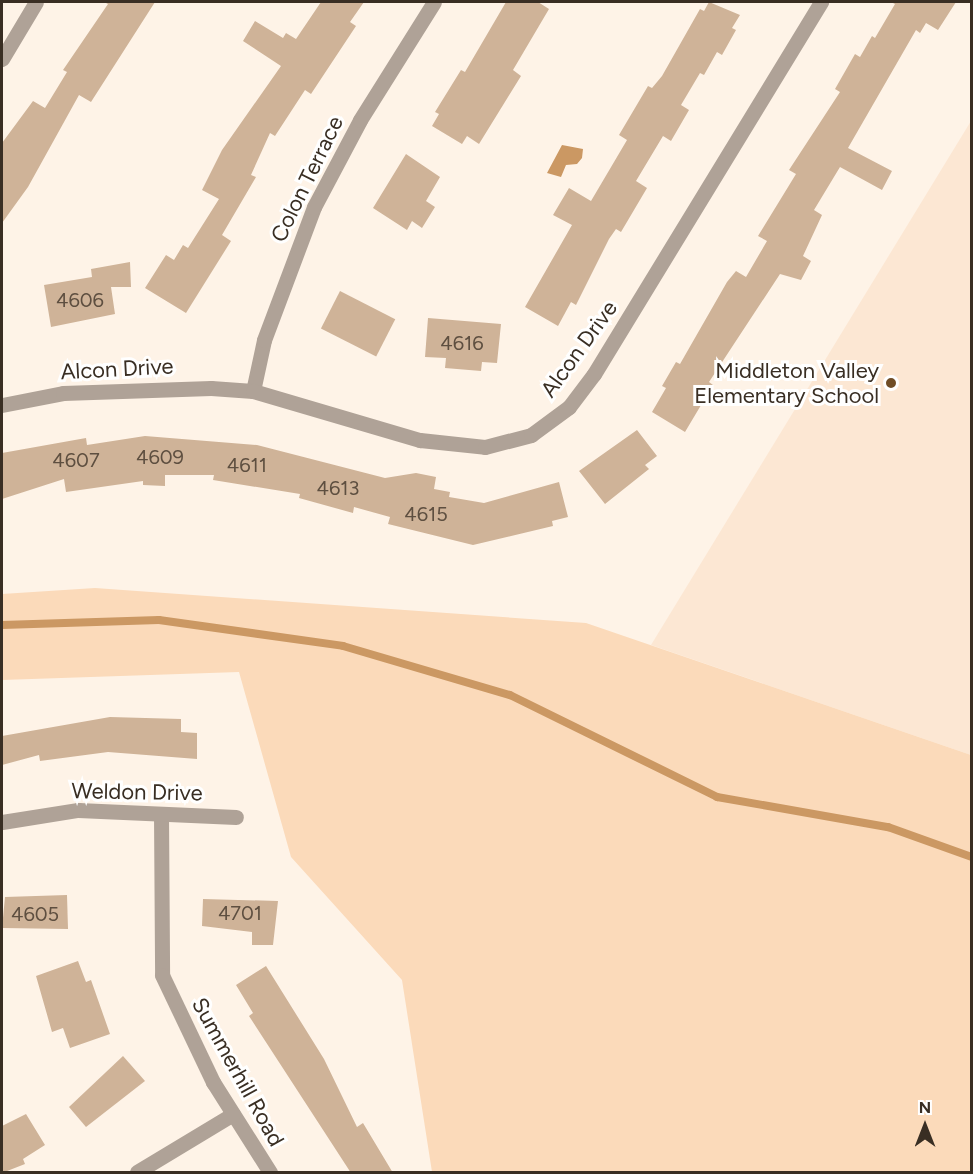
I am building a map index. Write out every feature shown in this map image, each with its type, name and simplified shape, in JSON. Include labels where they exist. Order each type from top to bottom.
[{"type":"street","points":[[2,59],[36,2]]},
{"type":"street","name":"Colon Terrace","points":[[253,391],[264,340],[314,207],[360,120],[434,2]]},
{"type":"street","name":"Alcon Drive","points":[[2,405],[63,393],[153,388],[253,391],[325,415],[454,445],[510,442],[548,423],[569,407],[594,374],[821,2]]},
{"type":"street","name":"Weldon Drive","points":[[2,822],[78,810],[236,817]]},
{"type":"street","name":"Summerhill Road","points":[[161,814],[162,975],[192,1042],[270,1173]]},
{"type":"street","points":[[137,1173],[233,1114]]},
{"type":"shaded area","name":"Middleton Valley Elementary School","points":[[971,121],[971,755],[651,645]]},
{"type":"shaded area","points":[[562,145],[583,149],[582,158],[577,164],[566,165],[561,177],[547,173]]},
{"type":"shaded area","points":[[95,588],[586,623],[971,755],[971,1172],[432,1172],[402,980],[291,857],[239,672],[2,680],[2,594]]},
{"type":"building","points":[[104,2],[155,2],[91,102],[79,95],[28,187],[2,223],[2,143],[33,101],[45,108],[67,72],[63,70],[108,4]]},
{"type":"building","points":[[321,2],[364,2],[350,22],[356,26],[311,94],[305,90],[275,136],[270,133],[251,175],[256,177],[222,235],[231,241],[186,313],[145,288],[166,255],[174,260],[183,245],[188,248],[219,199],[202,190],[222,150],[281,66],[243,41],[255,21],[283,38],[286,33],[296,39]]},
{"type":"building","points":[[506,2],[538,2],[549,9],[513,70],[521,76],[479,144],[467,136],[462,144],[432,126],[439,114],[435,112],[461,70],[465,72]]},
{"type":"building","points":[[709,2],[740,15],[732,28],[736,30],[722,55],[717,52],[704,75],[700,73],[681,105],[689,110],[671,141],[663,136],[636,181],[647,188],[621,232],[616,229],[609,239],[576,305],[571,302],[558,326],[525,307],[572,225],[553,215],[569,188],[591,201],[627,140],[619,135],[648,86],[652,88],[662,76],[700,9],[704,11]]},
{"type":"building","points":[[891,2],[956,2],[938,30],[926,23],[920,33],[916,30],[848,148],[892,171],[882,190],[840,167],[814,210],[822,215],[803,256],[811,261],[801,280],[780,274],[709,382],[713,385],[685,432],[652,412],[666,388],[662,386],[676,362],[680,364],[727,282],[736,271],[746,277],[767,241],[758,236],[796,174],[789,170],[840,92],[835,89],[855,54],[860,57],[872,36],[875,38],[895,4]]},
{"type":"building","points":[[406,154],[440,177],[426,201],[435,207],[422,228],[412,221],[407,230],[373,208]]},
{"type":"building","points":[[130,262],[131,287],[111,287],[115,314],[51,327],[44,285],[92,277],[91,269]]},
{"type":"building","points":[[340,291],[395,319],[376,357],[321,328]]},
{"type":"building","points":[[428,318],[501,324],[497,363],[482,362],[481,371],[445,368],[446,358],[425,357]]},
{"type":"building","points":[[637,430],[657,456],[645,465],[649,469],[605,504],[579,471]]},
{"type":"building","points":[[145,436],[257,445],[385,478],[416,473],[436,477],[434,489],[450,492],[449,497],[484,503],[559,482],[568,517],[552,521],[553,526],[473,545],[388,524],[390,517],[354,507],[353,513],[299,498],[300,494],[213,480],[214,475],[165,475],[165,486],[143,485],[143,481],[66,492],[64,479],[2,499],[2,453],[86,438],[87,445]]},
{"type":"building","points":[[110,717],[181,719],[181,732],[197,733],[197,759],[108,752],[40,761],[39,755],[2,765],[2,736]]},
{"type":"building","points":[[67,895],[68,929],[2,928],[5,897]]},
{"type":"building","points":[[203,899],[278,901],[273,945],[252,945],[252,932],[202,926]]},
{"type":"building","points":[[78,961],[86,982],[91,980],[110,1034],[70,1048],[63,1028],[52,1032],[36,976]]},
{"type":"building","points":[[266,966],[324,1059],[357,1127],[363,1123],[393,1173],[351,1173],[249,1016],[253,1013],[236,985]]},
{"type":"building","points":[[123,1056],[145,1081],[86,1127],[69,1107]]},
{"type":"building","points":[[26,1114],[45,1145],[23,1159],[25,1164],[2,1173],[2,1126]]},
{"type":"waterway","points":[[2,625],[159,620],[343,646],[510,695],[717,797],[888,827],[972,857]]},
{"type":"place","name":"Middleton Valley Elementary School","points":[[891,383]]}]
